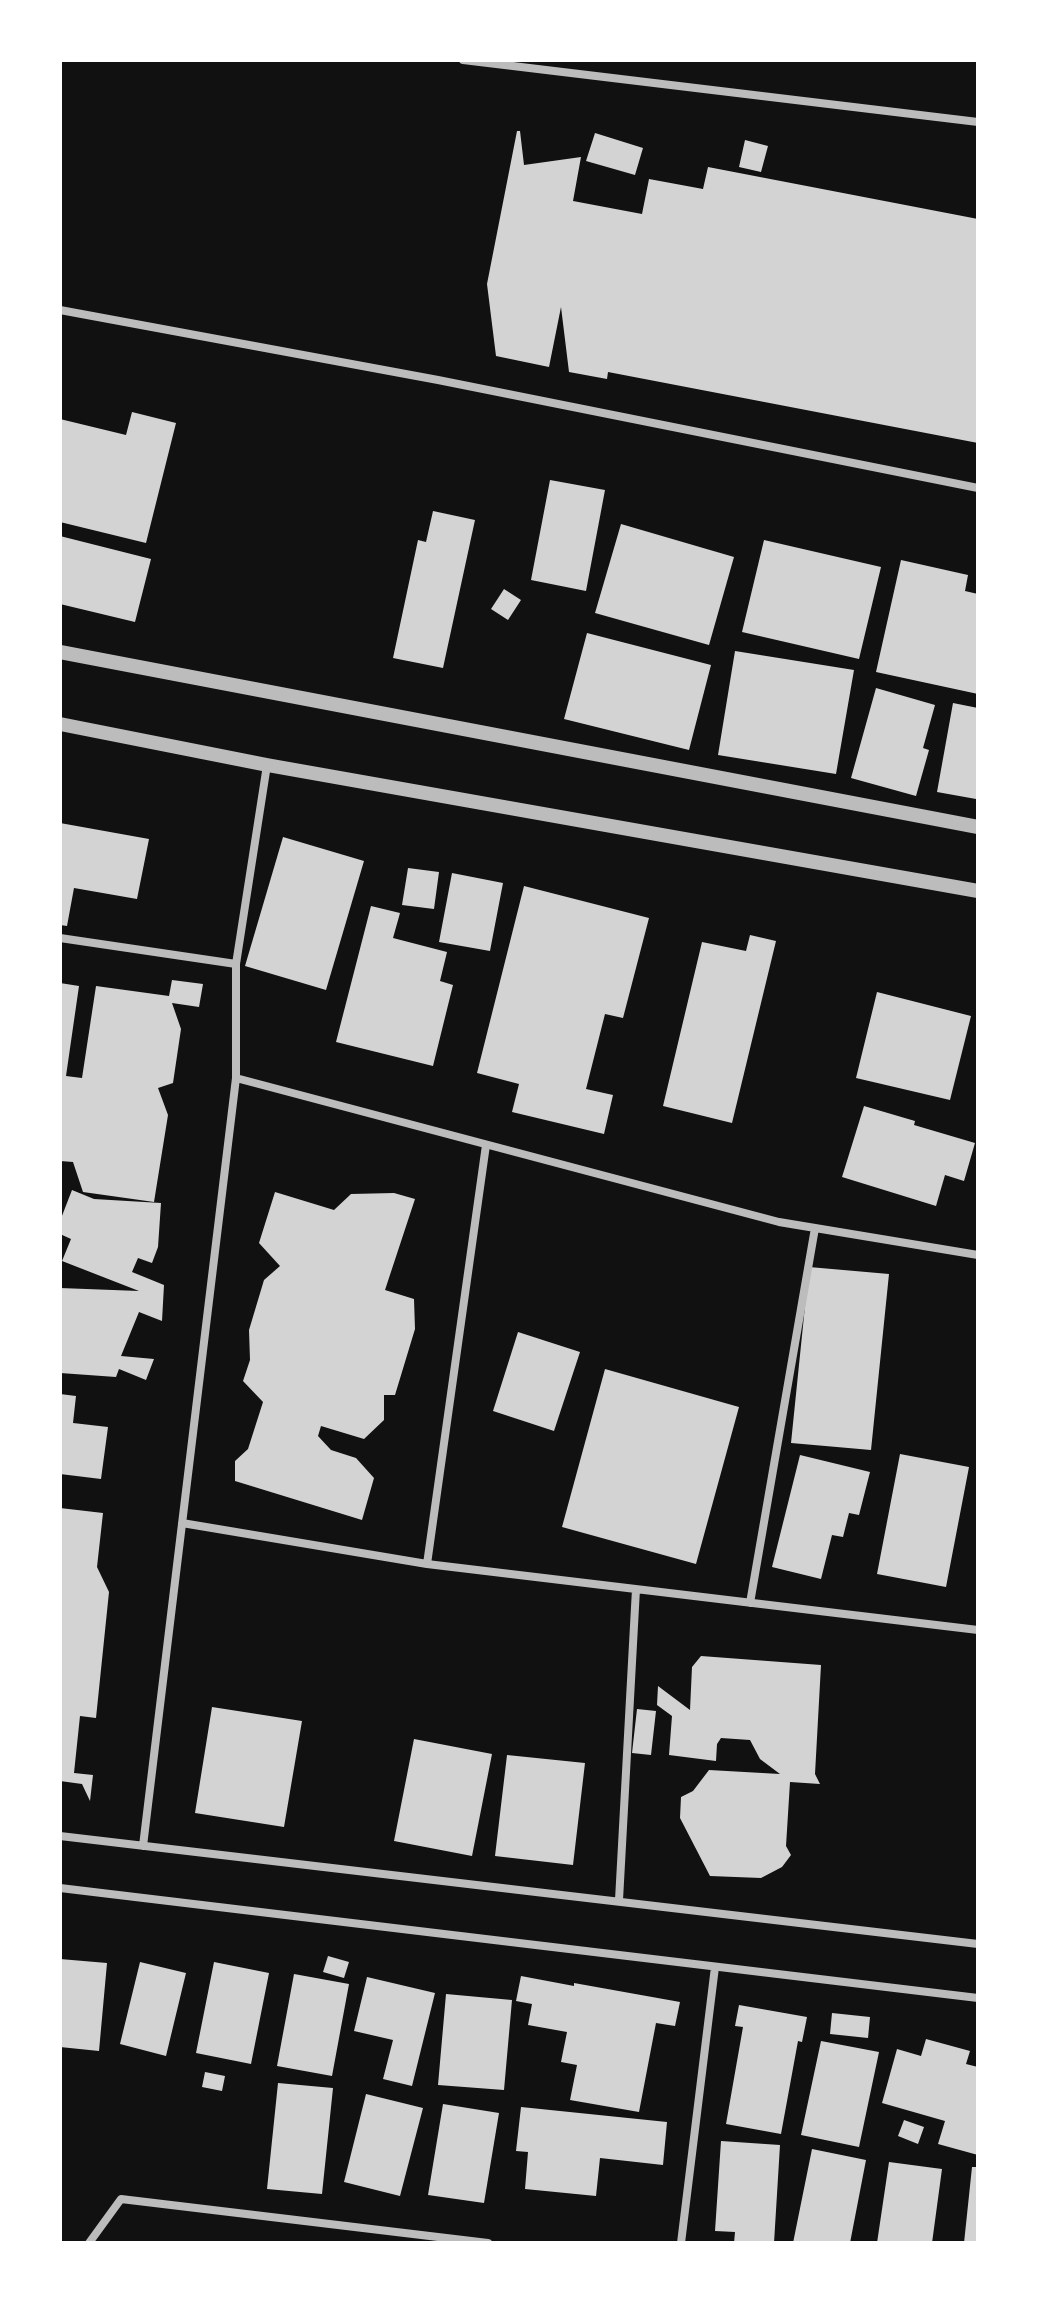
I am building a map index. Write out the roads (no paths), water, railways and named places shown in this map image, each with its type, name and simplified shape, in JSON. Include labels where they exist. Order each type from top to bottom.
[{"type":"street","points":[[463,60],[978,122]]},
{"type":"street","points":[[60,310],[453,383],[978,488]]},
{"type":"street","points":[[60,652],[978,827]]},
{"type":"street","points":[[60,724],[267,765],[978,891]]},
{"type":"street","points":[[143,1846],[236,1078],[236,964],[267,765]]},
{"type":"street","points":[[60,938],[236,964]]},
{"type":"street","points":[[236,1078],[779,1222],[978,1255]]},
{"type":"street","points":[[427,1564],[486,1145]]},
{"type":"street","points":[[750,1603],[815,1228]]},
{"type":"street","points":[[182,1523],[427,1564],[978,1630]]},
{"type":"street","points":[[619,1900],[636,1589]]},
{"type":"street","points":[[60,1836],[978,1944]]},
{"type":"street","points":[[60,1888],[978,1998]]},
{"type":"street","points":[[681,2243],[715,1967]]},
{"type":"street","points":[[89,2243],[121,2199],[488,2243]]},
{"type":"street","points":[[400,2243],[401,2233]]}]
